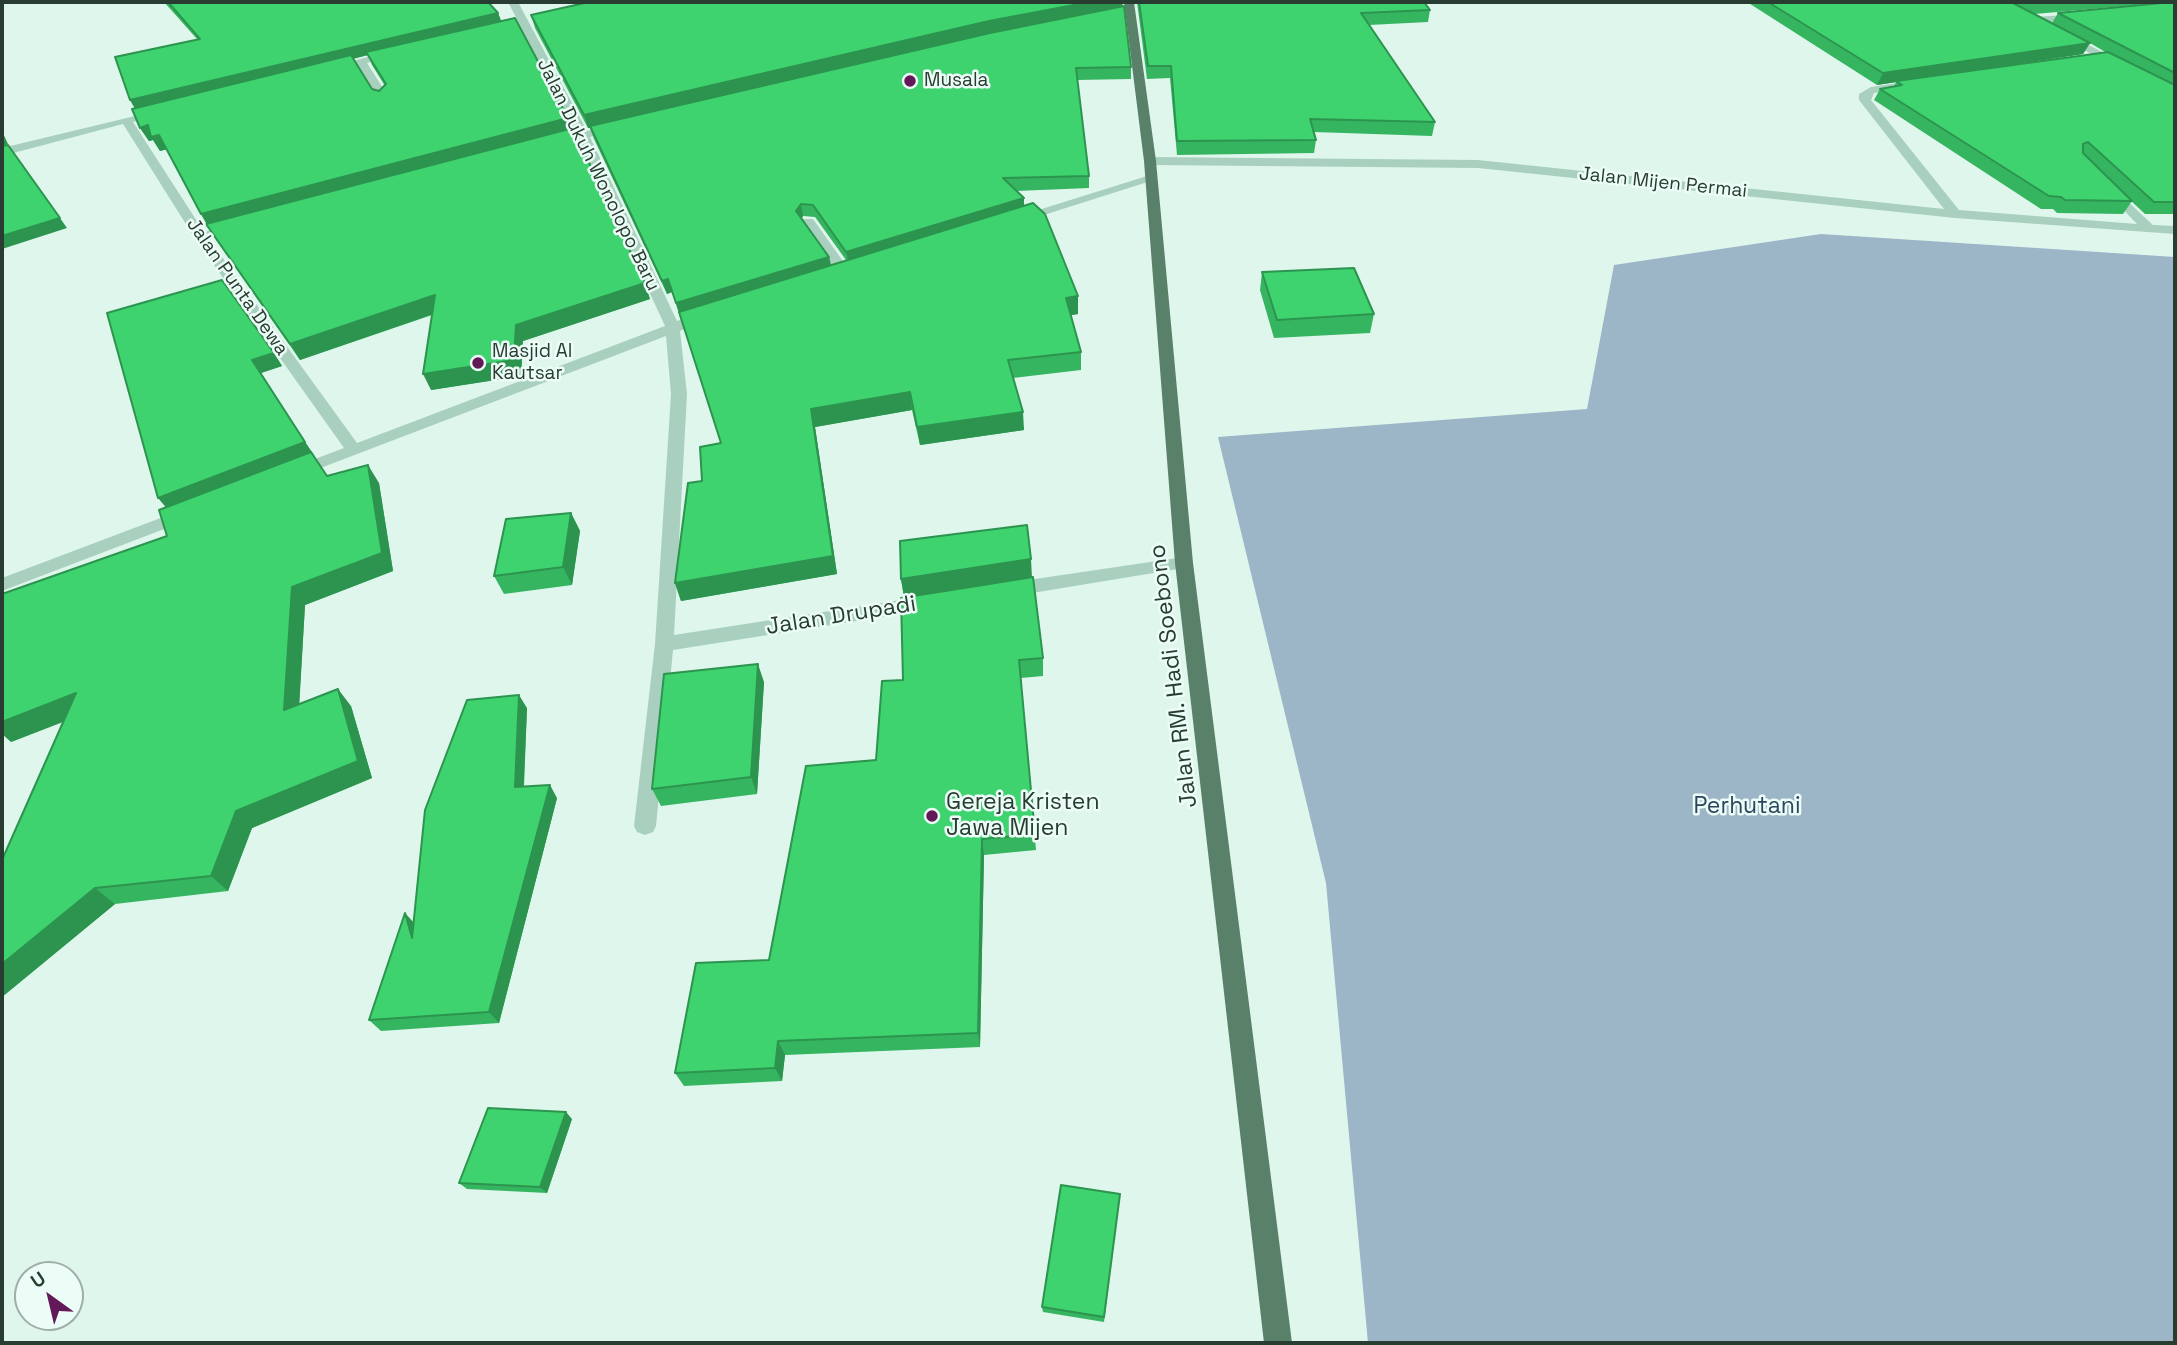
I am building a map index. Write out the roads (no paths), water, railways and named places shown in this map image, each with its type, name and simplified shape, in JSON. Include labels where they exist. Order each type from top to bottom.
[{"type":"main road","name":"Jalan RM. Hadi Soebono","points":[[1126,8],[1150,170],[1184,563],[1278,1343]]},
{"type":"street","name":"Jalan Dukuh Wonolopo Baru","points":[[513,2],[529,23],[672,326]]},
{"type":"street","points":[[2021,14],[2129,69]]},
{"type":"street","points":[[2033,20],[2099,15]]},
{"type":"street","points":[[509,27],[529,23]]},
{"type":"street","points":[[321,71],[401,52]]},
{"type":"street","points":[[2081,61],[2107,57]]},
{"type":"street","points":[[361,61],[384,99]]},
{"type":"street","points":[[1927,82],[1871,90],[1865,94],[1865,100],[1955,214]]},
{"type":"street","points":[[2,152],[178,107]]},
{"type":"street","name":"Jalan Punta Dewa","points":[[126,120],[201,237],[354,450]]},
{"type":"street","points":[[542,146],[623,125]]},
{"type":"street","name":"Jalan Mijen Permai","points":[[1004,223],[1150,170],[1478,164],[1955,214],[2175,230]]},
{"type":"street","points":[[2101,180],[2150,229]]},
{"type":"street","points":[[808,222],[843,271]]},
{"type":"street","points":[[201,237],[248,223]]},
{"type":"street","points":[[276,480],[672,326],[725,309]]},
{"type":"street","points":[[645,826],[664,644],[679,394],[672,326]]},
{"type":"street","points":[[2,585],[199,509]]},
{"type":"street","points":[[993,593],[1184,563]]},
{"type":"street","name":"Jalan Drupadi","points":[[664,644],[938,601]]},
{"type":"place","name":"Musala","points":[[910,81]]},
{"type":"place","name":"Masjid Al Kautsar","points":[[478,363]]},
{"type":"place","name":"Gereja Kristen Jawa Mijen","points":[[932,816]]},
{"type":"park label","name":"Perhutani","points":[[1747,807]]}]
